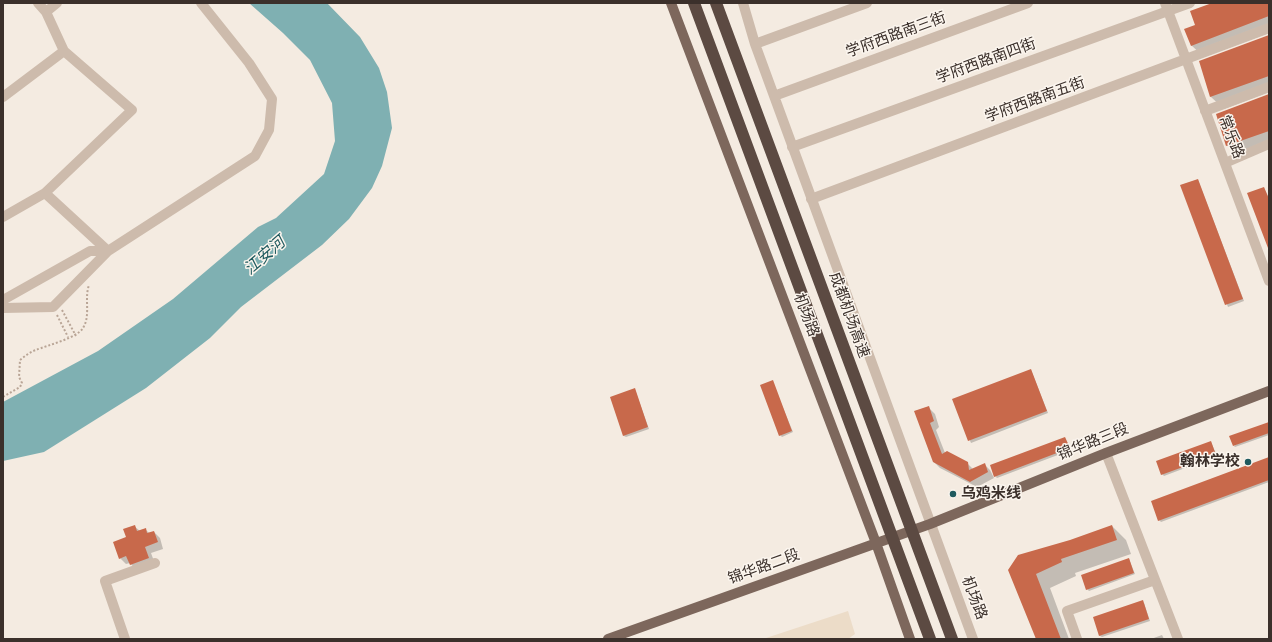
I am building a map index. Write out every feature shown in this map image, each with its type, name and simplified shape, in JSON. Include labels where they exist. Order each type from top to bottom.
[{"type":"highway","points":[[694,3],[930,639]]},
{"type":"highway","name":"成都机场高速","points":[[716,3],[952,639]]},
{"type":"main road","name":"机场路","points":[[671,3],[876,542],[910,639]]},
{"type":"main road","name":"锦华路三段","points":[[930,524],[1106,453],[1269,391]]},
{"type":"main road","name":"锦华路二段","points":[[608,639],[876,542],[930,524]]},
{"type":"street","points":[[3,218],[45,193],[132,110],[64,51],[46,12],[38,3]]},
{"type":"street","points":[[46,12],[57,3]]},
{"type":"street","points":[[3,308],[55,304],[108,251],[255,156],[268,130],[272,99],[249,63],[201,3]]},
{"type":"street","name":"机场路","points":[[743,3],[755,44],[792,147],[973,639]]},
{"type":"street","points":[[755,44],[867,3]]},
{"type":"street","name":"学府西路南三街","points":[[774,96],[1028,3]]},
{"type":"street","name":"学府西路南四街","points":[[792,147],[1166,7],[1190,3]]},
{"type":"street","name":"常乐路","points":[[1166,7],[1269,281]]},
{"type":"street","name":"学府西路南五街","points":[[811,199],[1186,61],[1269,28]]},
{"type":"street","points":[[3,97],[64,51]]},
{"type":"street","points":[[1205,111],[1269,87]]},
{"type":"street","points":[[1225,163],[1269,144]]},
{"type":"street","points":[[45,193],[108,251]]},
{"type":"street","points":[[3,300],[90,251],[108,251]]},
{"type":"street","points":[[1106,453],[1178,639]]},
{"type":"street","points":[[125,639],[105,581],[155,563]]},
{"type":"street","points":[[1077,639],[1067,611],[1155,580]]},
{"type":"path","points":[[3,397],[20,387],[22,383],[18,377],[20,360],[34,350],[68,337],[76,336],[83,328],[88,315],[88,287],[92,280],[87,272]]},
{"type":"path","points":[[55,304],[76,336]]},
{"type":"path","points":[[55,304],[68,337]]},
{"type":"shaded area","points":[[848,611],[855,634],[848,639],[763,639]]},
{"type":"water","name":"江安河","points":[[249,3],[327,3],[360,37],[379,68],[387,92],[392,128],[382,166],[372,188],[349,219],[322,245],[241,307],[210,338],[146,388],[44,452],[3,461],[3,402],[98,351],[173,299],[258,227],[276,218],[324,174],[335,141],[332,103],[310,60],[283,33]]},
{"type":"building","points":[[1212,3],[1269,3],[1269,16],[1191,46],[1184,29],[1195,25],[1190,11]]},
{"type":"building","points":[[1269,35],[1269,76],[1210,97],[1199,61]]},
{"type":"building","points":[[1269,94],[1269,131],[1226,146],[1216,114]]},
{"type":"building","points":[[1198,179],[1243,299],[1225,305],[1180,185]]},
{"type":"building","points":[[1264,187],[1269,199],[1268,248],[1247,193]]},
{"type":"building","points":[[1031,369],[1047,411],[968,441],[952,399]]},
{"type":"building","points":[[773,380],[792,431],[779,436],[760,385]]},
{"type":"building","points":[[635,388],[648,427],[623,436],[610,397]]},
{"type":"building","points":[[929,406],[934,421],[930,423],[942,454],[947,451],[968,462],[969,470],[985,463],[988,472],[970,482],[933,462],[914,411]]},
{"type":"building","points":[[1269,422],[1269,433],[1233,446],[1229,436]]},
{"type":"building","points":[[1065,437],[1070,448],[994,477],[990,465]]},
{"type":"building","points":[[1211,441],[1216,455],[1161,475],[1156,461]]},
{"type":"building","points":[[1269,457],[1269,480],[1158,521],[1151,501]]},
{"type":"building","points":[[135,525],[137,531],[146,528],[147,533],[154,531],[158,542],[145,547],[149,558],[130,565],[126,556],[119,559],[113,542],[126,537],[123,529]]},
{"type":"building","points":[[1112,525],[1117,540],[1061,559],[1062,562],[1036,574],[1061,639],[1036,639],[1008,570],[1018,555],[1070,540]]},
{"type":"building","points":[[1129,558],[1134,573],[1086,590],[1081,575]]},
{"type":"building","points":[[1143,600],[1149,619],[1099,636],[1093,617]]},
{"type":"place","name":"翰林学校","points":[[1248,462]]},
{"type":"place","name":"乌鸡米线","points":[[953,494]]}]
